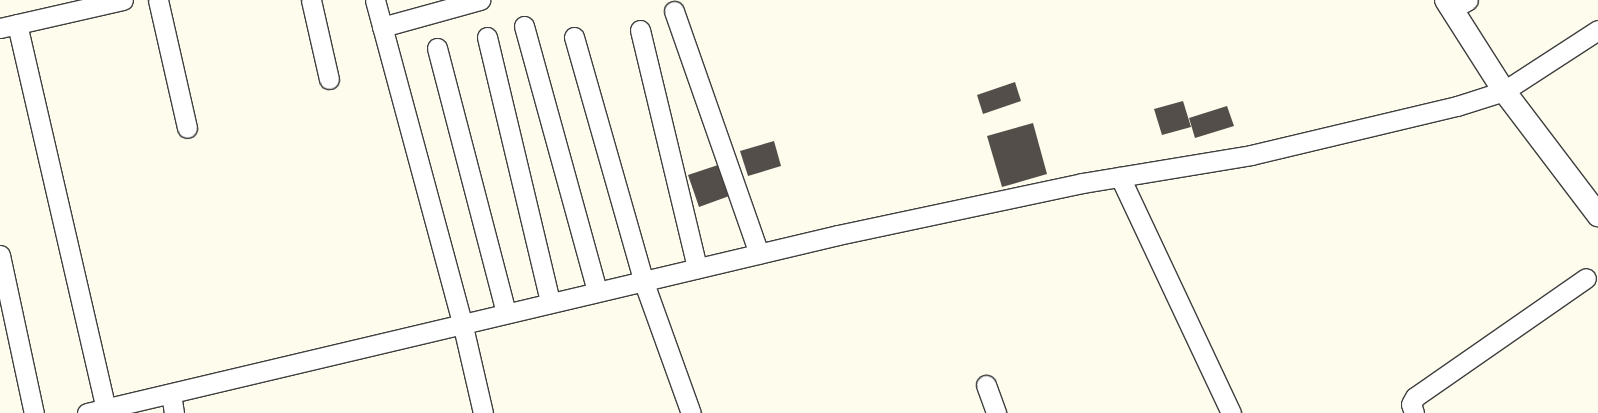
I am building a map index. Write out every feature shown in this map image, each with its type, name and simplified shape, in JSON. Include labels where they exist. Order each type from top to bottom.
[{"type":"street","points":[[123,0],[8,26],[94,412],[462,322],[643,280],[1120,177],[1251,156],[1457,106],[1504,91],[1598,30]]},
{"type":"street","points":[[158,0],[187,128]]},
{"type":"street","points":[[311,0],[329,79]]},
{"type":"street","points":[[375,0],[462,322],[482,413]]},
{"type":"street","points":[[382,27],[480,0]]},
{"type":"street","points":[[1456,3],[1504,91],[1598,215]]},
{"type":"street","points":[[674,11],[759,254]]},
{"type":"street","points":[[524,26],[597,291]]},
{"type":"street","points":[[640,30],[697,268]]},
{"type":"street","points":[[487,37],[550,302]]},
{"type":"street","points":[[574,37],[643,280],[691,413]]},
{"type":"street","points":[[437,48],[506,312]]},
{"type":"street","points":[[1120,177],[1231,413]]},
{"type":"street","points":[[0,255],[34,413]]},
{"type":"street","points":[[1414,413],[1412,400],[1586,278]]},
{"type":"street","points":[[986,384],[996,413]]},
{"type":"street","points":[[171,394],[174,413]]},
{"type":"building","points":[[1015,82],[1021,101],[983,114],[977,95]]},
{"type":"building","points":[[1183,101],[1191,127],[1162,135],[1154,109]]},
{"type":"building","points":[[1227,106],[1234,126],[1195,138],[1189,118]]},
{"type":"building","points":[[1033,123],[1047,174],[1002,187],[987,136]]},
{"type":"building","points":[[774,141],[781,166],[748,176],[740,151]]},
{"type":"building","points":[[721,164],[732,195],[699,207],[688,175]]}]
